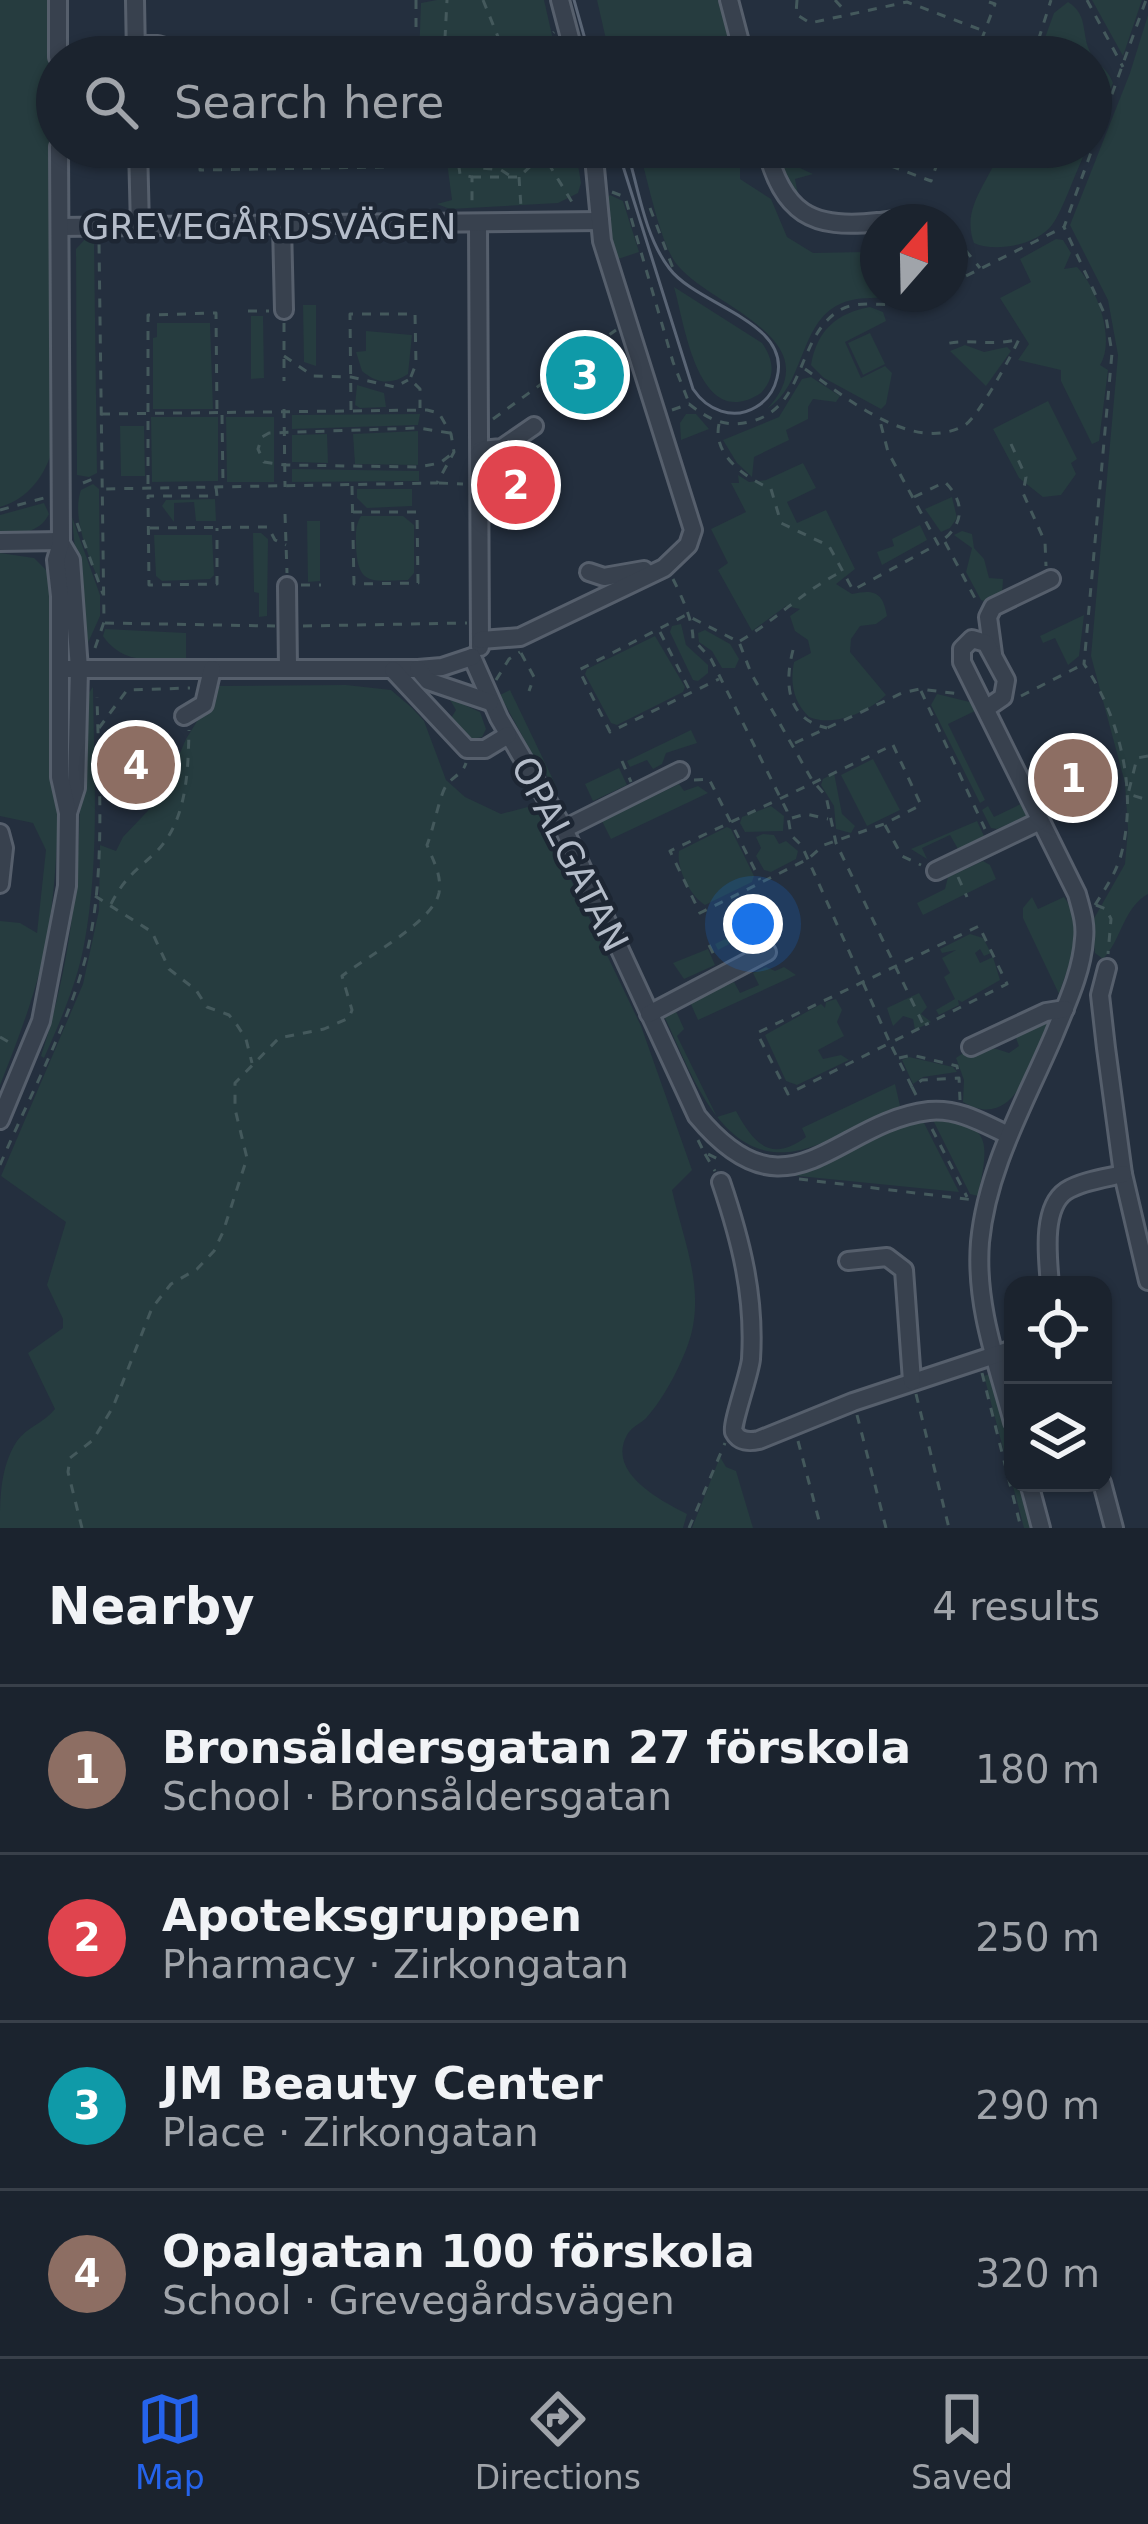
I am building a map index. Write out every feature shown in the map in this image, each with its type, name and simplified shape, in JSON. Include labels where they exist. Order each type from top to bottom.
[{"type":"street","points":[[58,0],[58,36]]},
{"type":"street","points":[[135,0],[136,36]]},
{"type":"street","points":[[560,0],[569,36]]},
{"type":"street","points":[[729,0],[738,36]]},
{"type":"street","name":"GREVEGÅRDSVÄGEN","points":[[0,1120],[35,1036],[51,979],[67,886],[68,813],[76,788],[69,669],[71,560],[61,542],[59,168]]},
{"type":"street","points":[[139,168],[140,227]]},
{"type":"street","points":[[481,640],[520,637],[670,571],[693,530],[602,241],[595,168]]},
{"type":"street","points":[[772,168],[778,186],[803,214],[842,225],[860,224]]},
{"type":"street","points":[[69,669],[211,678],[288,668],[418,669],[472,657],[481,640],[476,218]]},
{"type":"street","name":"GREVEGÅRDSVÄGEN","points":[[60,227],[476,218],[600,221]]},
{"type":"street","points":[[281,225],[284,310]]},
{"type":"street","points":[[481,450],[502,448],[534,426]]},
{"type":"street","points":[[0,542],[61,542]]},
{"type":"street","points":[[590,572],[604,577],[670,571]]},
{"type":"street","points":[[984,702],[1003,697],[1006,687],[993,656],[988,617],[997,604],[1051,579]]},
{"type":"street","points":[[287,586],[288,668]]},
{"type":"street","points":[[993,656],[979,639],[962,649],[962,662],[1076,894],[1084,922],[1082,957],[1065,1009],[1008,1136],[988,1202],[979,1269],[985,1320],[1004,1388]]},
{"type":"street","name":"OPALGATAN","points":[[472,657],[490,703],[564,829],[697,1116],[722,1143],[761,1163],[787,1165],[814,1160],[906,1116],[928,1112],[961,1114],[1008,1136]]},
{"type":"street","points":[[418,669],[428,681],[490,703]]},
{"type":"street","points":[[393,670],[467,749],[485,749],[508,735]]},
{"type":"street","points":[[184,716],[204,704],[211,678]]},
{"type":"street","points":[[564,829],[680,771]]},
{"type":"street","points":[[944,867],[1040,821]]},
{"type":"street","points":[[0,832],[4,848],[0,884]]},
{"type":"street","points":[[649,1014],[766,952]]},
{"type":"street","points":[[1107,968],[1100,995],[1124,1174],[1148,1276]]},
{"type":"street","points":[[971,1047],[1046,1012],[1065,1009]]},
{"type":"street","points":[[1050,1276],[1048,1240],[1056,1202],[1069,1189],[1124,1174]]},
{"type":"street","points":[[721,1182],[742,1248],[751,1301],[750,1369],[733,1424],[735,1434],[749,1442],[995,1354]]},
{"type":"street","points":[[848,1261],[887,1257],[904,1270],[912,1381]]},
{"type":"street","points":[[1031,1492],[1041,1528]]},
{"type":"street","points":[[1104,1492],[1114,1528]]},
{"type":"path","points":[[416,0],[416,36]]},
{"type":"path","points":[[446,36],[447,0]]},
{"type":"path","points":[[483,0],[497,36]]},
{"type":"path","points":[[797,0],[796,14],[804,22],[907,2],[984,32]]},
{"type":"path","points":[[835,0],[849,14]]},
{"type":"path","points":[[983,0],[994,4],[983,36]]},
{"type":"path","points":[[1040,36],[1051,0]]},
{"type":"path","points":[[1087,0],[1107,36]]},
{"type":"path","points":[[1112,100],[1146,0]]},
{"type":"path","points":[[550,36],[556,31]]},
{"type":"path","points":[[1112,46],[1124,68]]},
{"type":"path","points":[[200,168],[323,168]]},
{"type":"path","points":[[459,168],[460,174],[472,177],[519,177],[528,168]]},
{"type":"path","points":[[482,168],[512,177]]},
{"type":"path","points":[[551,168],[574,206]]},
{"type":"path","points":[[896,168],[931,181]]},
{"type":"path","points":[[928,188],[936,168]]},
{"type":"path","points":[[968,275],[1064,227],[1086,168]]},
{"type":"path","points":[[472,177],[476,218]]},
{"type":"path","points":[[519,177],[521,209]]},
{"type":"path","points":[[598,190],[626,197],[689,404],[720,423],[755,422],[784,403],[820,329],[840,310],[860,305]]},
{"type":"path","points":[[650,208],[674,271]]},
{"type":"path","points":[[1064,227],[1106,317],[1112,353],[1084,664],[1111,718],[1128,794]]},
{"type":"path","points":[[95,648],[104,622],[99,228]]},
{"type":"path","points":[[968,253],[981,269]]},
{"type":"path","points":[[248,311],[284,310],[284,382]]},
{"type":"path","points":[[148,486],[148,315],[218,313],[217,496],[148,496],[149,586],[217,584],[217,528]]},
{"type":"path","points":[[284,356],[313,376],[351,376],[395,387],[410,380],[416,364],[416,314],[350,314],[351,376],[351,411]]},
{"type":"path","points":[[490,420],[618,329]]},
{"type":"path","points":[[802,367],[879,417],[915,431],[945,431],[974,417],[1013,358],[1019,339],[993,346],[966,339],[945,344]]},
{"type":"path","points":[[410,380],[420,389],[420,411]]},
{"type":"path","points":[[654,416],[689,404]]},
{"type":"path","points":[[284,411],[285,486]]},
{"type":"path","points":[[101,414],[439,413],[452,434],[454,452],[437,483]]},
{"type":"path","points":[[879,417],[888,452],[912,498],[988,617]]},
{"type":"path","points":[[720,423],[717,435],[724,452],[750,480],[771,489],[781,523],[829,546],[853,590],[941,542],[960,524],[962,514],[949,484],[938,483],[912,498]]},
{"type":"path","points":[[452,434],[418,428],[285,432],[262,436],[258,449],[264,462],[285,465],[419,467],[440,463],[454,452]]},
{"type":"path","points":[[1011,444],[1026,477],[1023,493],[1045,542],[1051,579]]},
{"type":"path","points":[[83,483],[100,477]]},
{"type":"path","points":[[352,484],[351,584],[418,583],[417,512],[352,512]]},
{"type":"path","points":[[102,489],[463,484]]},
{"type":"path","points":[[0,510],[47,497]]},
{"type":"path","points":[[285,514],[287,586],[321,585]]},
{"type":"path","points":[[148,528],[268,527],[275,540],[286,545]]},
{"type":"path","points":[[670,571],[694,626],[693,639],[711,659],[790,819],[791,835],[808,859],[916,1095]]},
{"type":"path","points":[[739,642],[770,624],[805,592],[843,571]]},
{"type":"path","points":[[686,615],[580,670],[611,735],[719,679]]},
{"type":"path","points":[[686,615],[739,642],[751,673],[828,801],[836,843],[923,1026]]},
{"type":"path","points":[[411,625],[411,636]]},
{"type":"path","points":[[659,631],[691,693]]},
{"type":"path","points":[[793,650],[787,684],[792,705],[814,725],[828,728]]},
{"type":"path","points":[[520,651],[534,677],[529,692]]},
{"type":"path","points":[[1022,696],[1084,664]]},
{"type":"path","points":[[98,730],[127,691],[211,678]]},
{"type":"path","points":[[794,744],[920,689],[984,702]]},
{"type":"path","points":[[920,689],[992,844]]},
{"type":"path","points":[[110,906],[136,866],[157,852],[182,809],[189,744],[189,720],[184,716]]},
{"type":"path","points":[[893,745],[921,805],[824,845],[808,859],[701,915],[670,851],[778,798],[893,745]]},
{"type":"path","points":[[82,1528],[68,1472],[70,1458],[93,1440],[113,1407],[152,1309],[171,1284],[214,1251],[247,1158],[235,1109],[235,1083],[279,1038],[324,1029],[349,1018],[352,1010],[342,976],[398,938],[432,907],[440,885],[427,845],[438,824],[443,789],[464,772],[467,749]]},
{"type":"path","points":[[1107,968],[1111,919],[1106,909],[1095,905],[1121,856],[1137,758],[1148,756]]},
{"type":"path","points":[[622,761],[635,793]]},
{"type":"path","points":[[680,771],[690,780],[709,779],[761,882]]},
{"type":"path","points":[[1128,794],[1148,800]]},
{"type":"path","points":[[790,819],[806,814],[828,819]]},
{"type":"path","points":[[884,824],[902,856],[944,867],[967,897]]},
{"type":"path","points":[[94,895],[145,925],[169,969],[196,990],[207,1007],[230,1015],[247,1039],[252,1065]]},
{"type":"path","points":[[978,924],[1007,984],[788,1094],[757,1033],[894,967],[978,924]]},
{"type":"path","points":[[710,945],[723,975]]},
{"type":"path","points":[[959,1078],[971,1047]]},
{"type":"path","points":[[897,1059],[912,1055],[957,1066],[961,1114]]},
{"type":"path","points":[[912,1087],[922,1080],[959,1078]]},
{"type":"path","points":[[932,1129],[968,1199]]},
{"type":"path","points":[[698,1139],[721,1182]]},
{"type":"path","points":[[704,1152],[724,1162]]},
{"type":"path","points":[[788,1177],[988,1202]]},
{"type":"path","points":[[995,1354],[1021,1528]]},
{"type":"path","points":[[912,1381],[950,1528]]},
{"type":"path","points":[[854,1402],[886,1528]]},
{"type":"path","points":[[795,1427],[820,1528]]},
{"type":"path","points":[[689,1528],[720,1448],[735,1434]]},
{"type":"green space","points":[[0,0],[48,0],[48,36],[36,36],[36,168],[50,168],[53,447],[34,484],[0,507]]},
{"type":"green space","points":[[544,0],[552,36],[420,36],[421,3]]},
{"type":"green space","points":[[597,0],[720,0],[729,36],[605,36]]},
{"type":"green space","points":[[1092,0],[1142,0],[1123,56]]},
{"type":"green space","points":[[1068,2],[1080,14],[1086,36],[1046,36],[1054,13]]},
{"type":"green space","points":[[1148,15],[1148,894],[1133,907],[1103,959],[1095,953],[1092,922],[1125,864],[1128,829],[1125,783],[1091,656],[1118,355],[1108,300],[1070,225],[1092,168],[1112,168],[1112,119]]},
{"type":"green space","points":[[448,168],[578,168],[578,193],[558,203],[450,209],[437,204],[452,200]]},
{"type":"green space","points":[[644,168],[740,168],[740,179],[771,199],[787,237],[813,253],[860,252],[860,299],[836,306],[824,316],[788,386],[767,409],[784,384],[785,362],[775,342],[690,278],[669,252]]},
{"type":"green space","points":[[779,168],[800,168],[813,174],[795,179],[799,200]]},
{"type":"green space","points":[[992,168],[1079,168],[1052,225],[1026,242],[993,247],[974,243],[974,205]]},
{"type":"green space","points":[[610,195],[623,201],[639,252],[618,259],[608,230],[606,199]]},
{"type":"green space","points":[[87,237],[94,243],[97,473],[89,477],[77,475],[76,249]]},
{"type":"green space","points":[[1056,239],[1063,240],[1071,253],[1064,269],[1077,267],[1091,288],[1105,328],[1100,365],[1108,370],[1099,441],[1092,444],[1061,381],[1061,370],[1018,360],[1029,344],[1000,298],[1031,282],[1020,259]]},
{"type":"green space","points":[[674,287],[762,343],[772,368],[761,393],[740,402],[722,399],[709,387],[690,348]]},
{"type":"green space","points":[[303,305],[316,305],[316,366],[304,362]]},
{"type":"green space","points":[[883,312],[886,321],[845,342],[861,378],[885,366],[892,373],[881,409],[824,378],[811,365],[824,333],[848,314]]},
{"type":"green space","points":[[251,316],[263,316],[264,378],[251,379]]},
{"type":"green space","points":[[157,323],[210,323],[213,409],[153,409]]},
{"type":"green space","points":[[366,331],[412,335],[408,374],[385,382],[362,371],[356,352],[366,351]]},
{"type":"green space","points":[[870,333],[885,364],[863,375],[848,343]]},
{"type":"green space","points":[[965,345],[984,352],[1007,347],[1011,351],[986,386],[950,351]]},
{"type":"green space","points":[[811,377],[840,396],[836,402],[813,399],[808,419],[786,430],[789,440],[754,457],[752,477],[723,440],[779,417],[802,379]]},
{"type":"green space","points":[[357,385],[384,393],[386,407],[355,405]]},
{"type":"green space","points":[[1048,401],[1077,459],[1071,463],[1076,474],[1061,495],[1043,497],[1019,478],[993,429]]},
{"type":"green space","points":[[420,414],[418,425],[292,429],[292,415]]},
{"type":"green space","points":[[686,414],[696,414],[709,429],[681,440],[680,423]]},
{"type":"green space","points":[[151,417],[218,417],[218,481],[152,482]]},
{"type":"green space","points":[[226,417],[274,417],[274,482],[227,482]]},
{"type":"green space","points":[[120,426],[144,426],[145,476],[121,476]]},
{"type":"green space","points":[[418,431],[418,465],[355,464],[353,434]]},
{"type":"green space","points":[[327,434],[328,463],[292,462],[292,435]]},
{"type":"green space","points":[[803,463],[816,488],[787,502],[797,523],[826,510],[855,569],[836,584],[852,594],[876,594],[887,616],[876,624],[860,626],[851,639],[850,652],[886,695],[860,713],[839,719],[809,717],[796,698],[794,662],[811,653],[808,640],[795,631],[790,616],[800,609],[786,606],[752,631],[718,570],[728,563],[711,529],[746,512],[731,483],[739,483],[738,475],[749,482],[766,480]]},
{"type":"green space","points":[[292,469],[419,471],[419,481],[292,482]]},
{"type":"green space","points":[[93,484],[99,489],[100,583],[78,512],[81,490]]},
{"type":"green space","points":[[357,489],[412,489],[412,506],[367,508],[357,498]]},
{"type":"green space","points":[[952,497],[957,518],[941,532],[925,509]]},
{"type":"green space","points":[[215,499],[216,521],[196,521],[194,502],[174,503],[174,522],[162,506],[166,500]]},
{"type":"green space","points":[[44,503],[49,514],[40,525],[0,536],[0,515]]},
{"type":"green space","points":[[361,516],[403,516],[414,525],[414,573],[408,580],[363,575],[356,544]]},
{"type":"green space","points":[[72,517],[100,595],[100,616],[87,645],[83,639]]},
{"type":"green space","points":[[307,521],[320,521],[320,581],[308,582]]},
{"type":"green space","points":[[920,525],[927,540],[882,565],[877,552],[894,546],[892,539]]},
{"type":"green space","points":[[253,533],[268,539],[267,616],[259,617],[259,593],[254,592]]},
{"type":"green space","points":[[972,534],[989,578],[1003,579],[1002,595],[988,603],[981,600],[966,572],[972,548],[954,535]]},
{"type":"green space","points":[[154,535],[212,535],[214,575],[162,581],[156,576]]},
{"type":"green space","points":[[0,553],[34,558],[53,577],[58,796],[45,947],[0,1085],[0,921],[20,923],[37,933],[46,850],[33,823],[0,816]]},
{"type":"green space","points":[[1084,615],[1079,656],[1068,665],[1055,638],[1043,643],[1040,636]]},
{"type":"green space","points":[[681,624],[686,645],[708,665],[708,673],[698,681],[693,680],[670,632],[672,626]]},
{"type":"green space","points":[[105,629],[186,633],[186,659],[130,656],[111,646],[103,636]]},
{"type":"green space","points":[[705,630],[730,644],[739,659],[735,668],[722,668],[712,651],[699,642],[698,633]]},
{"type":"green space","points":[[655,636],[685,687],[683,692],[617,725],[611,723],[585,674],[587,669]]},
{"type":"green space","points":[[346,685],[391,690],[412,708],[424,721],[446,780],[465,797],[501,814],[535,805],[641,1026],[692,1170],[672,1190],[695,1298],[688,1345],[654,1409],[629,1432],[624,1462],[640,1484],[687,1514],[683,1528],[0,1528],[2,1483],[11,1451],[21,1436],[55,1409],[28,1353],[63,1328],[47,1285],[66,1222],[1,1176],[83,984],[99,910],[100,845],[116,851],[161,797],[186,739],[219,686]]},
{"type":"green space","points":[[93,687],[95,816],[89,913],[77,974],[44,1058],[72,914],[79,842],[79,726]]},
{"type":"green space","points":[[510,690],[559,792],[500,695]]},
{"type":"green space","points":[[937,694],[978,704],[977,710],[948,724],[985,800],[980,803],[931,705]]},
{"type":"green space","points":[[449,698],[480,712],[486,729],[482,737],[471,739],[450,720],[456,710]]},
{"type":"green space","points":[[691,730],[697,743],[666,753],[662,764],[653,769],[647,760],[630,767],[627,761]]},
{"type":"green space","points":[[873,759],[900,810],[867,826],[841,775]]},
{"type":"green space","points":[[619,768],[627,785],[593,801],[585,784]]},
{"type":"green space","points":[[834,773],[842,814],[855,826],[851,833],[836,829],[834,806],[821,785]]},
{"type":"green space","points":[[679,784],[684,791],[698,786],[708,793],[611,839],[602,821]]},
{"type":"green space","points":[[1025,802],[1029,815],[997,829],[991,828],[982,810],[988,806],[994,817]]},
{"type":"green space","points":[[771,806],[784,816],[783,831],[745,832],[742,817]]},
{"type":"green space","points":[[977,821],[984,836],[958,849],[950,835],[922,848],[927,859],[911,849]]},
{"type":"green space","points":[[727,827],[754,876],[752,882],[705,905],[685,881],[679,851]]},
{"type":"green space","points":[[774,835],[779,844],[786,841],[798,851],[796,859],[771,872],[764,870],[756,856],[761,848],[756,837]]},
{"type":"green space","points":[[983,861],[996,879],[923,915],[917,903],[945,889],[948,877]]},
{"type":"green space","points":[[1032,897],[1038,909],[1064,897],[1071,909],[1074,945],[1059,994],[1023,918],[1023,908]]},
{"type":"green space","points":[[776,914],[783,925],[756,938],[758,945],[743,952],[735,941],[718,950],[715,944]]},
{"type":"green space","points":[[970,934],[983,938],[991,953],[984,956],[980,949],[975,953],[980,963],[993,957],[1000,980],[939,1015],[936,1010],[955,999],[944,977],[950,973],[942,958],[956,950],[942,953],[940,949]]},
{"type":"green space","points":[[708,949],[715,965],[684,979],[673,963]]},
{"type":"green space","points":[[766,967],[775,971],[784,967],[796,975],[698,1020],[690,1002],[734,982],[740,993],[759,985],[753,973]]},
{"type":"green space","points":[[919,993],[927,1007],[921,1014],[931,1022],[915,1030],[913,1019],[903,1016],[893,1026],[887,1008]]},
{"type":"green space","points":[[836,999],[842,1010],[837,1022],[844,1036],[818,1050],[823,1059],[841,1055],[849,1060],[797,1085],[786,1081],[765,1035]]},
{"type":"green space","points":[[675,1009],[684,1029],[677,1036],[716,1116],[663,1014]]},
{"type":"green space","points":[[1041,1019],[1048,1024],[1028,1073],[1009,1100],[996,1108],[981,1109],[963,1102],[964,1080],[956,1058],[981,1047],[1009,1053],[1019,1046],[1014,1033]]},
{"type":"green space","points":[[909,1057],[957,1072],[923,1077],[913,1084],[902,1060]]},
{"type":"green space","points":[[895,1084],[900,1106],[825,1142],[783,1152],[757,1148],[718,1117],[736,1111],[756,1140],[782,1149],[806,1137],[802,1128]]},
{"type":"green space","points":[[933,1120],[968,1125],[982,1140],[985,1151],[978,1196],[970,1194]]},
{"type":"green space","points":[[923,1121],[959,1192],[789,1175],[820,1166]]},
{"type":"green space","points":[[991,1373],[1004,1421],[1004,1452],[984,1376]]},
{"type":"green space","points":[[720,1457],[736,1471],[753,1528],[692,1528]]},
{"type":"green space","points":[[1015,1492],[1023,1492],[1033,1528],[1024,1528]]},
{"type":"tram line","points":[[574,0],[584,36]]},
{"type":"tram line","points":[[624,168],[693,389],[721,411],[738,413],[756,407],[770,395],[777,378],[778,358],[770,342],[757,328],[669,268],[648,225],[632,168]]},
{"type":"place","name":"JM Beauty Center","points":[[585,375]]},
{"type":"place","name":"Apoteksgruppen","points":[[516,485]]},
{"type":"place","name":"Opalgatan 100 förskola","points":[[136,765]]},
{"type":"place","name":"Bronsåldersgatan 27 förskola","points":[[1073,778]]}]
